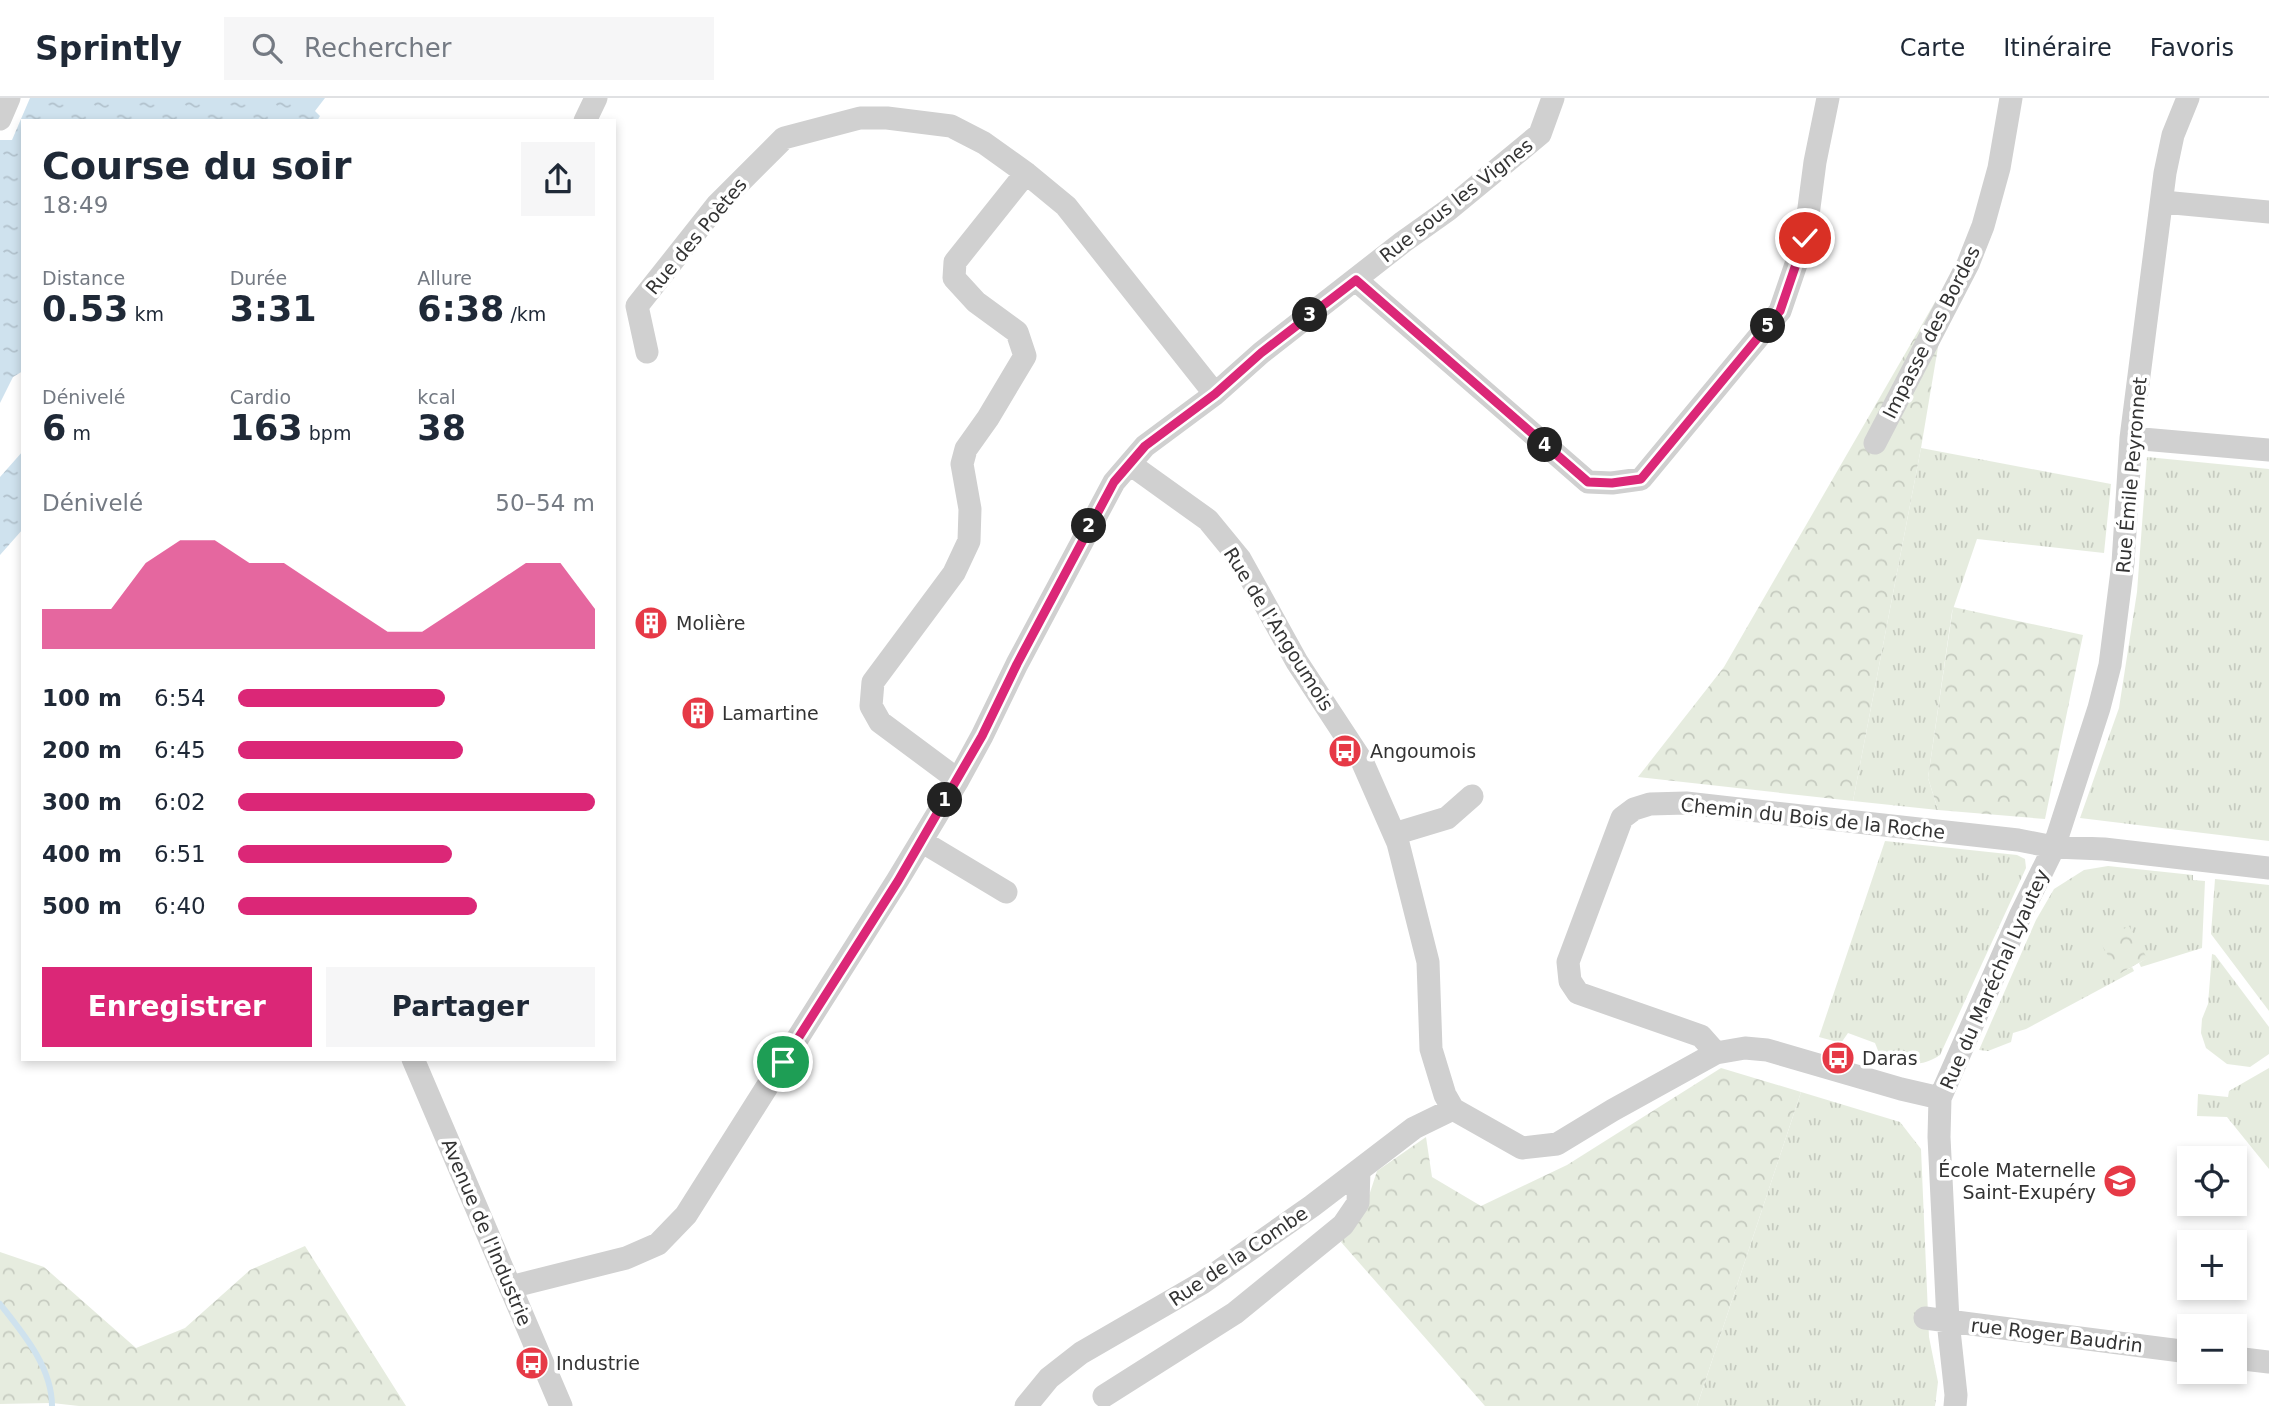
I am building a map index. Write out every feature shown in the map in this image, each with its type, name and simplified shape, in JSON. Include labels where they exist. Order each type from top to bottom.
[{"type":"street","points":[[0,118],[9,98]]},
{"type":"street","points":[[586,119],[596,98]]},
{"type":"street","name":"Rue sous les Vignes","points":[[510,1287],[626,1258],[658,1244],[686,1215],[898,881],[957,780],[1114,482],[1145,446],[1215,394],[1261,353],[1402,242],[1448,210],[1540,134],[1553,98]]},
{"type":"street","points":[[1356,280],[1588,482],[1612,483],[1641,479],[1780,311],[1805,238],[1815,162],[1828,98]]},
{"type":"street","name":"Impasse des Bordes","points":[[1875,443],[1968,264],[1983,226],[1998,168],[2011,98]]},
{"type":"street","name":"Rue Émile Peyronnet","points":[[2054,847],[2099,708],[2110,665],[2123,564],[2130,438],[2165,173],[2173,135],[2188,98]]},
{"type":"street","name":"Rue des Poètes","points":[[648,352],[638,306],[718,205],[784,138],[860,118],[887,118],[951,126],[984,143],[1066,205],[1215,394]]},
{"type":"street","points":[[957,780],[880,722],[871,705],[873,682],[954,573],[969,541],[970,509],[962,464],[966,449],[1025,356],[1017,332],[976,302],[954,278],[955,262],[1026,173]]},
{"type":"street","points":[[2162,202],[2269,212]]},
{"type":"street","points":[[2130,438],[2269,450]]},
{"type":"street","name":"Rue de l'Angoumois","points":[[1130,464],[1209,520],[1240,559],[1297,662],[1362,761],[1398,843],[1428,962],[1431,1049],[1453,1109]]},
{"type":"street","points":[[1394,834],[1447,818],[1472,796]]},
{"type":"street","name":"Chemin du Bois de la Roche","points":[[1716,1054],[1701,1036],[1578,993],[1570,981],[1568,962],[1622,818],[1634,809],[1650,804],[1686,803],[2018,840],[2054,847],[2104,849],[2269,868]]},
{"type":"street","points":[[921,841],[1006,892]]},
{"type":"street","name":"Rue du Maréchal Lyautey","points":[[1955,1406],[1939,1137],[1940,1098],[2021,914],[2054,847]]},
{"type":"street","points":[[1453,1109],[1522,1148],[1558,1144],[1612,1110],[1716,1054],[1745,1048],[1767,1050],[1940,1098]]},
{"type":"street","name":"Avenue de l'Industrie","points":[[414,1061],[561,1406]]},
{"type":"street","name":"Rue de la Combe","points":[[1026,1406],[1049,1378],[1081,1353],[1202,1283],[1312,1206],[1414,1128],[1453,1109]]},
{"type":"street","points":[[1104,1396],[1235,1313],[1343,1225],[1358,1203],[1359,1170]]},
{"type":"street","name":"rue Roger Baudrin","points":[[1925,1318],[2177,1350]]},
{"type":"street","points":[[2247,1359],[2269,1362]]},
{"type":"green space","points":[[1950,276],[1921,448],[1853,801],[1638,777],[1724,667]]},
{"type":"green space","points":[[1921,448],[2111,484],[2104,553],[1977,539],[1952,612],[1928,778],[1938,810],[1853,801]]},
{"type":"green space","points":[[2147,457],[2269,469],[2269,841],[2080,818],[2119,708],[2137,592]]},
{"type":"green space","points":[[1953,607],[2083,635],[2045,819],[1938,810],[1928,778]]},
{"type":"green space","points":[[1885,841],[2017,855],[2025,859],[2026,868],[1940,1055],[1925,1062],[1904,1063],[1881,1058],[1875,1043],[1848,1033],[1841,1043],[1819,1037]]},
{"type":"green space","points":[[2108,866],[2193,875],[2193,880],[2205,881],[2202,948],[2141,967],[2139,963],[2147,958],[2119,974],[2132,967],[2134,971],[2026,1029],[2013,1033],[2011,1042],[1988,1051],[1979,1050],[2036,920],[2054,889],[2084,870]]},
{"type":"green space","points":[[2215,879],[2269,885],[2269,1011],[2211,934]]},
{"type":"green space","points":[[2129,926],[2147,958],[2119,974],[2100,942]]},
{"type":"green space","points":[[2212,954],[2269,1027],[2269,1054],[2250,1067],[2227,1064],[2206,1048],[2201,1033],[2202,1019],[2208,1004]]},
{"type":"green space","points":[[1721,1068],[1801,1092],[1697,1406],[1485,1406],[1341,1242],[1365,1208],[1377,1171],[1426,1137],[1432,1177],[1481,1206],[1567,1165]]},
{"type":"green space","points":[[2269,1068],[2269,1169],[2227,1117],[2197,1116],[2198,1094],[2228,1097],[2229,1091]]},
{"type":"green space","points":[[1801,1092],[1900,1122],[1921,1149],[1929,1337],[1938,1382],[1935,1406],[1697,1406]]},
{"type":"green space","points":[[305,1246],[406,1406],[0,1404],[0,1252],[44,1267],[136,1348],[185,1328],[250,1270]]},
{"type":"water","points":[[30,98],[325,98],[315,111],[320,116],[318,119],[21,119]]},
{"type":"water","points":[[21,119],[21,372],[13,377],[0,403],[0,140],[12,140]]},
{"type":"water","points":[[21,453],[21,531],[0,555],[0,477]]},
{"type":"waterway","points":[[0,1304],[42,1364],[51,1392],[52,1406]]},
{"type":"place","name":"Molière","points":[[651,623]]},
{"type":"place","name":"Lamartine","points":[[698,713]]},
{"type":"place","name":"Angoumois","points":[[1345,751]]},
{"type":"place","name":"Daras","points":[[1838,1058]]},
{"type":"place","name":"École Maternelle Saint-Exupéry","points":[[2120,1181]]},
{"type":"place","name":"Industrie","points":[[532,1363]]},
{"type":"route","points":[[783,1062],[898,881],[982,736],[1079,544],[1114,482],[1145,446],[1215,394],[1261,353],[1356,280],[1588,482],[1612,483],[1641,479],[1780,311],[1805,238]]}]
